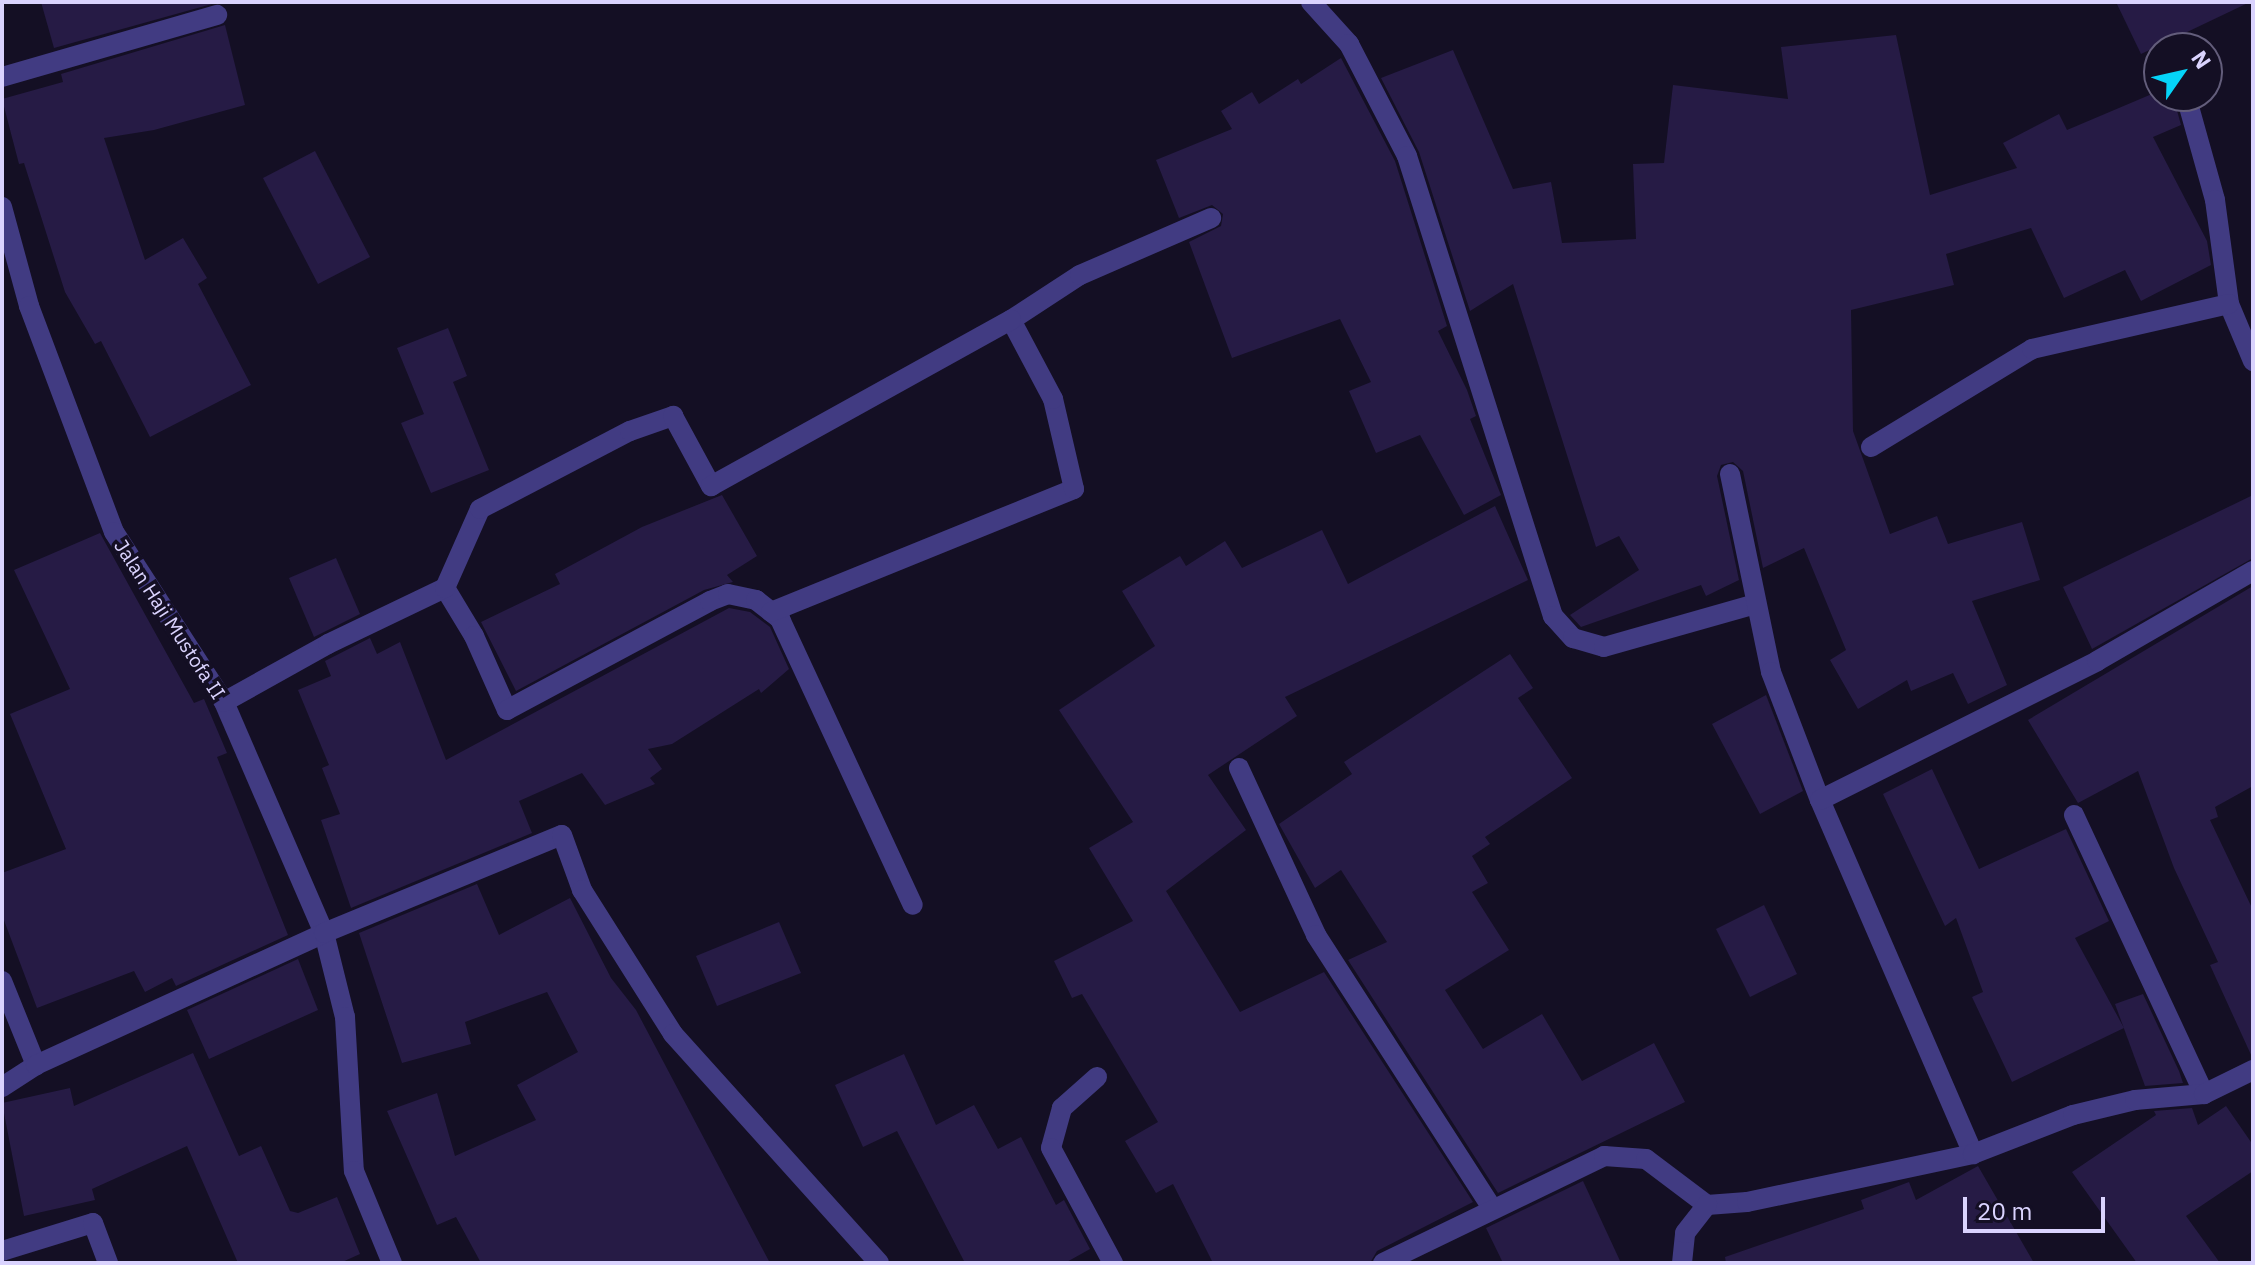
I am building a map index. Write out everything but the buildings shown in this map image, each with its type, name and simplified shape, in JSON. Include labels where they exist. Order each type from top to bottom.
[{"type":"street","points":[[1311,2],[1355,55],[1407,156],[1553,616],[1573,638],[1604,647],[1756,604]]},
{"type":"street","points":[[2,77],[217,15]]},
{"type":"street","points":[[2190,112],[2215,200],[2229,304],[2253,361]]},
{"type":"street","name":"Jalan Haji Mustofa II","points":[[2,207],[24,287],[114,532],[224,702],[324,933],[345,1017],[354,1171],[392,1263]]},
{"type":"street","points":[[224,702],[328,644],[445,588],[480,509],[630,431],[673,416],[711,486],[1011,320],[1080,275],[1211,218]]},
{"type":"street","points":[[2,284],[24,287]]},
{"type":"street","points":[[1871,447],[2032,349],[2229,304]]},
{"type":"street","points":[[771,612],[1074,489],[1053,399],[1011,320]]},
{"type":"street","points":[[1730,474],[1771,672],[1820,800],[1973,1154]]},
{"type":"street","points":[[1820,800],[2097,661],[2253,571]]},
{"type":"street","points":[[445,588],[474,636],[507,710],[728,594],[756,600],[780,619],[913,905]]},
{"type":"street","points":[[1239,768],[1316,935],[1492,1208]]},
{"type":"street","points":[[2074,815],[2204,1094]]},
{"type":"street","points":[[2,1087],[36,1065],[324,933],[562,835],[582,890],[673,1034],[879,1263]]},
{"type":"street","points":[[2,981],[36,1065]]},
{"type":"street","points":[[1383,1263],[1604,1156],[1646,1159],[1707,1205],[1747,1202],[1973,1154],[2073,1115],[2135,1100],[2204,1094],[2253,1070]]},
{"type":"street","points":[[1097,1077],[1062,1108],[1051,1148],[1113,1263]]},
{"type":"street","points":[[1682,1263],[1685,1233],[1707,1205]]},
{"type":"street","points":[[2,1251],[93,1223],[108,1263]]}]
